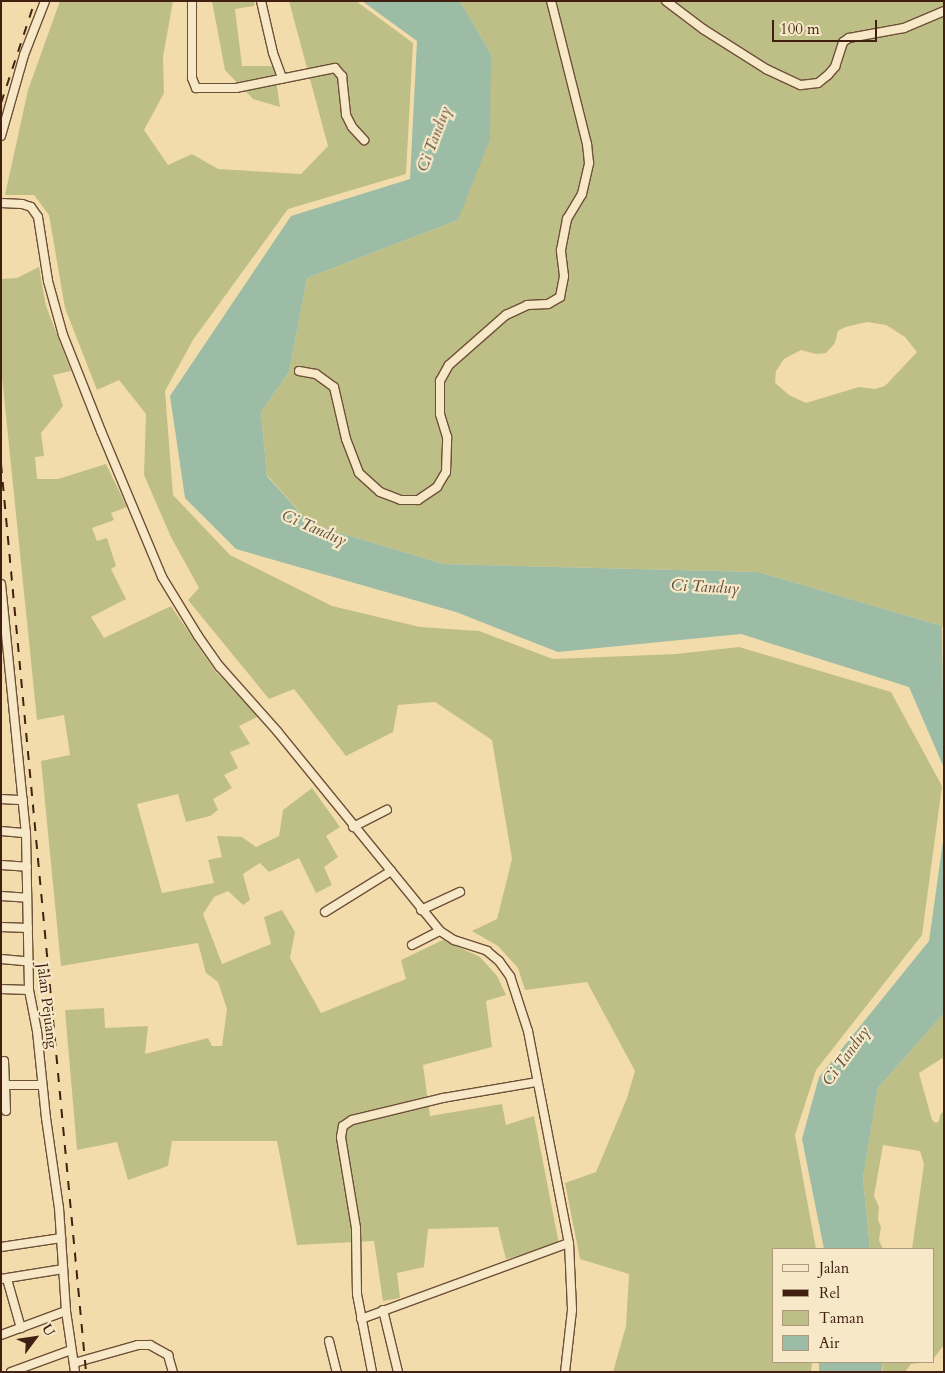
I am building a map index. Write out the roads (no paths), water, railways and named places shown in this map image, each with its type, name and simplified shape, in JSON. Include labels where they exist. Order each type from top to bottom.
[{"type":"street","points":[[1,136],[24,55],[45,1]]},
{"type":"street","points":[[192,1],[192,78],[196,88],[236,88],[337,69],[343,80],[346,115],[352,127],[364,140]]},
{"type":"street","points":[[261,1],[273,52],[282,78]]},
{"type":"street","points":[[299,371],[316,374],[334,387],[346,439],[359,473],[380,492],[401,500],[418,500],[437,487],[446,472],[447,437],[440,414],[440,381],[450,365],[506,315],[527,305],[548,304],[560,297],[564,276],[561,250],[567,219],[582,194],[589,163],[587,144],[552,1]]},
{"type":"street","points":[[666,1],[702,29],[766,69],[801,85],[818,83],[828,76],[835,67],[843,42],[849,38],[904,28],[944,11]]},
{"type":"street","points":[[1,203],[31,206],[38,217],[48,280],[63,335],[108,449],[170,592],[220,667],[277,731],[421,910],[440,931],[454,940],[487,951],[499,961],[510,976],[528,1031],[569,1243],[572,1310],[565,1372]]},
{"type":"street","name":"Jalan Pejuang","points":[[1,584],[26,833],[28,928],[26,961],[28,990],[37,1031],[42,1085],[62,1238],[66,1311],[76,1372]]},
{"type":"street","points":[[1,799],[23,800]]},
{"type":"street","points":[[353,827],[387,810]]},
{"type":"street","points":[[1,831],[26,833]]},
{"type":"street","points":[[1,865],[27,866]]},
{"type":"street","points":[[325,912],[391,871]]},
{"type":"street","points":[[421,910],[460,892]]},
{"type":"street","points":[[1,896],[27,898]]},
{"type":"street","points":[[1,926],[28,928]]},
{"type":"street","points":[[412,945],[440,931]]},
{"type":"street","points":[[1,959],[26,961]]},
{"type":"street","points":[[1,989],[28,990]]},
{"type":"street","points":[[4,1061],[3,1085],[6,1111]]},
{"type":"street","points":[[372,1372],[357,1294],[356,1228],[341,1137],[343,1126],[352,1120],[443,1098],[537,1082]]},
{"type":"street","points":[[3,1085],[42,1085]]},
{"type":"street","points":[[1,1247],[62,1238]]},
{"type":"street","points":[[361,1319],[569,1243]]},
{"type":"street","points":[[21,1328],[4,1279],[63,1269]]},
{"type":"street","points":[[383,1310],[398,1372]]},
{"type":"street","points":[[1,1335],[66,1311]]},
{"type":"street","points":[[329,1341],[337,1372]]},
{"type":"street","points":[[74,1363],[138,1345],[150,1345],[168,1355],[173,1372]]},
{"type":"street","points":[[11,1372],[34,1368],[71,1350]]},
{"type":"water","name":"Ci Tanduy","points":[[362,1],[460,1],[491,54],[490,139],[458,220],[307,278],[289,372],[261,412],[267,476],[310,524],[444,564],[759,572],[942,626],[944,768],[909,687],[741,634],[558,652],[456,612],[236,549],[185,498],[170,396],[291,216],[410,179],[417,41]]},
{"type":"water","name":"Ci Tanduy","points":[[944,834],[944,1013],[878,1088],[863,1178],[870,1248],[824,1248],[802,1139],[819,1077],[929,941]]},
{"type":"water","points":[[819,1363],[882,1363],[882,1372],[819,1372]]},
{"type":"railway","points":[[1,103],[35,1]]},
{"type":"railway","points":[[1,464],[86,1372]]}]
